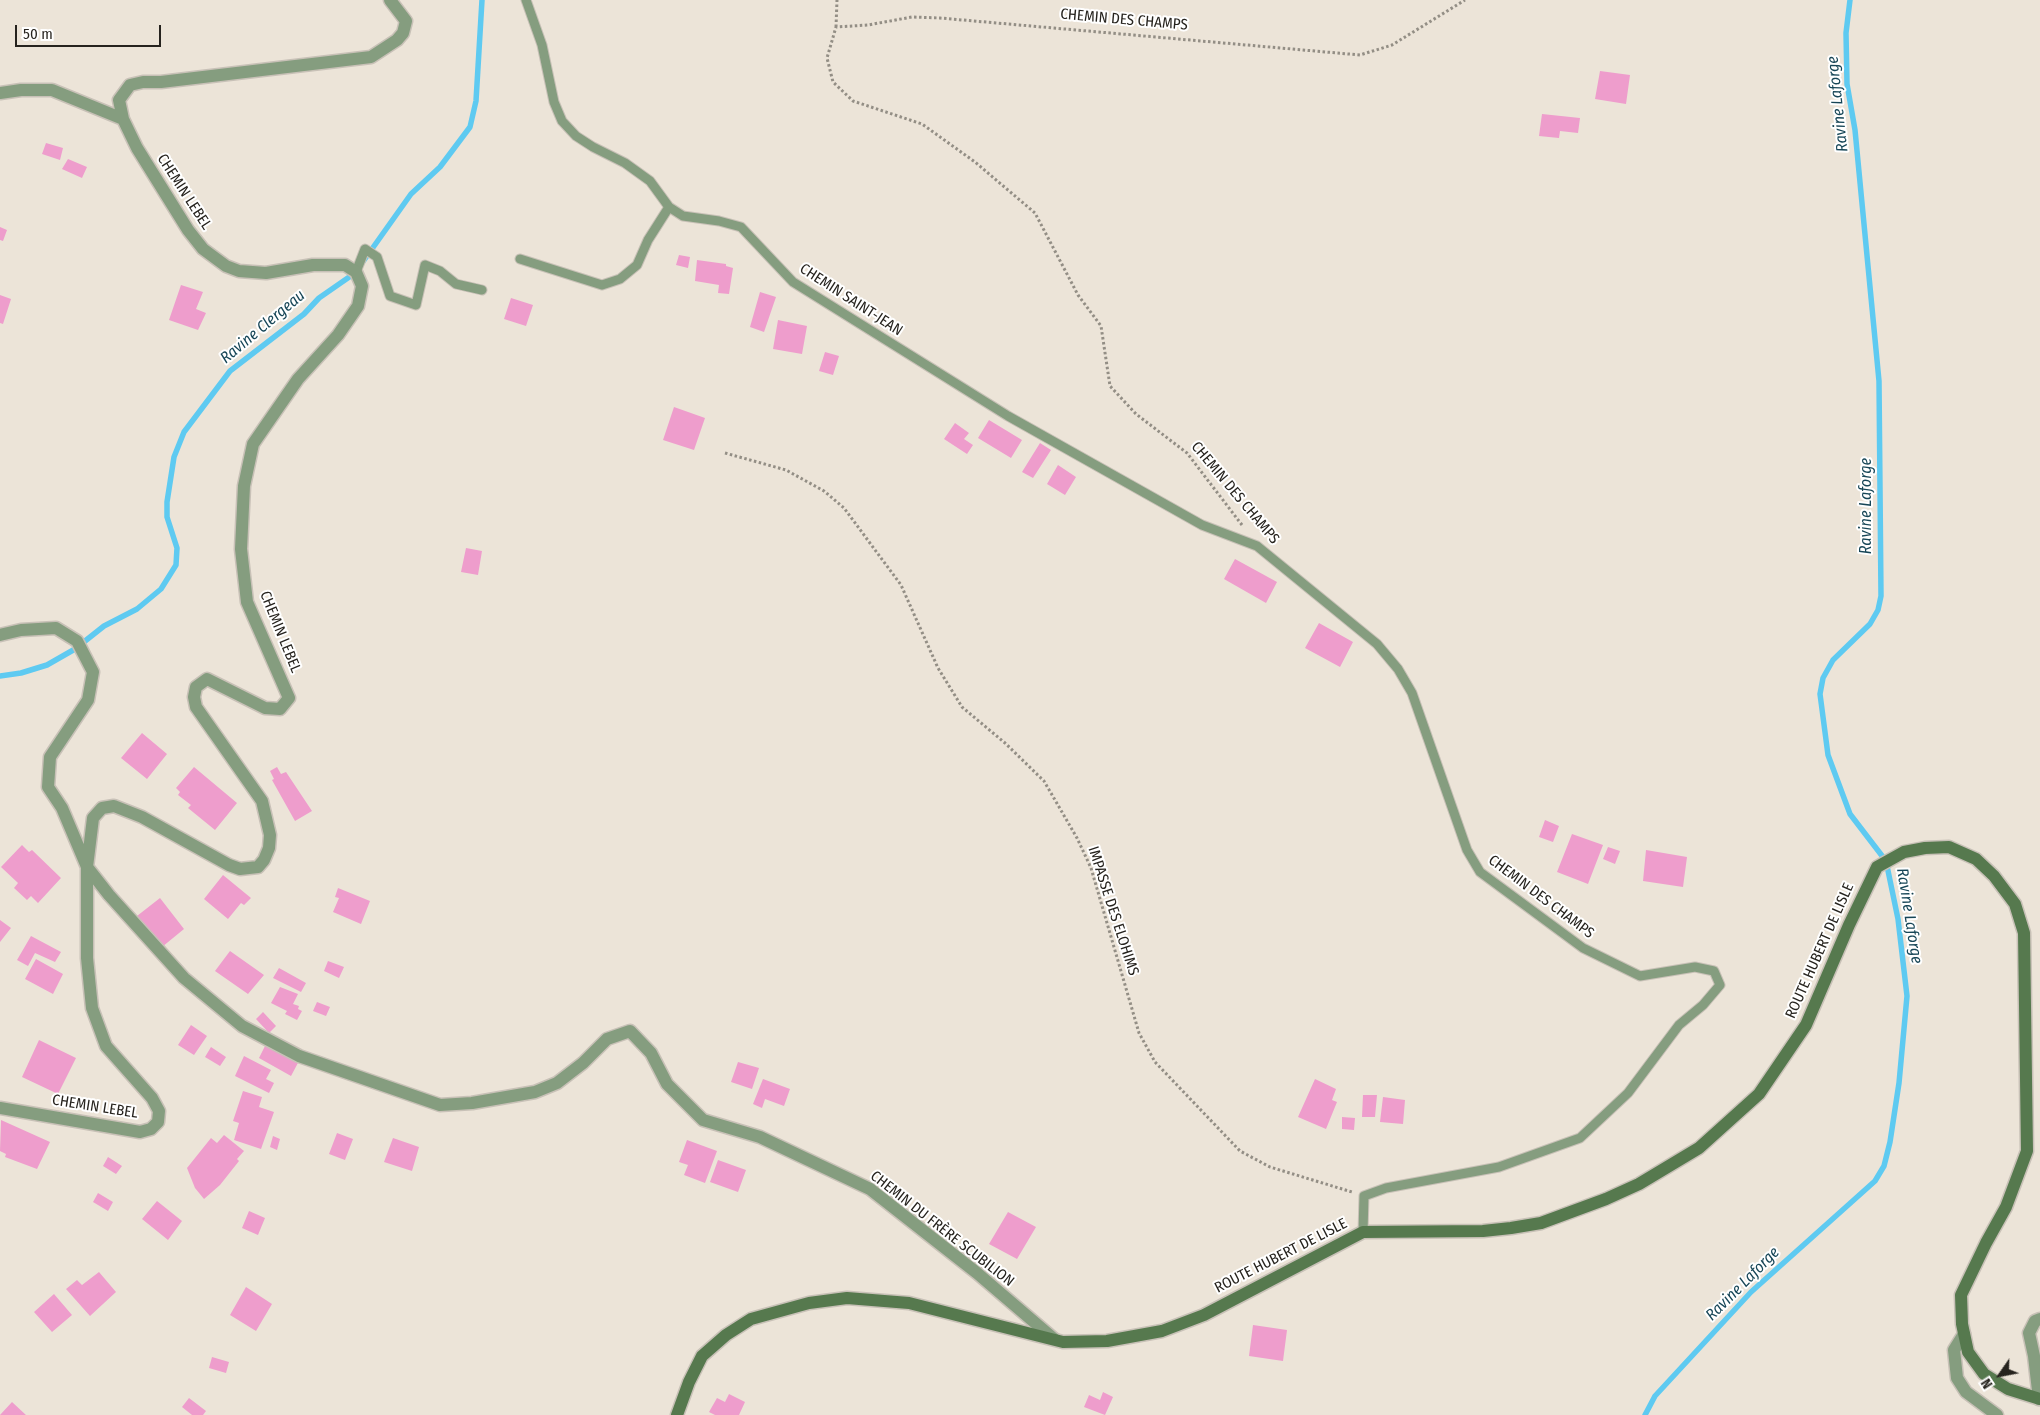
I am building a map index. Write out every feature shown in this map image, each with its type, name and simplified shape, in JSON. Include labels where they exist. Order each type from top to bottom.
[{"type":"main road","name":"ROUTE HUBERT DE LISLE","points":[[677,1415],[689,1382],[702,1356],[750,1319],[809,1302],[848,1298],[909,1303],[1063,1342],[1107,1341],[1162,1331],[1204,1315],[1363,1232],[1483,1231],[1541,1223],[1606,1199],[1639,1184],[1699,1148],[1759,1094],[1806,1025],[1849,924],[1877,867],[1904,852],[1925,848],[1948,847],[1976,859],[1994,876],[2015,904],[2024,933],[2026,1151],[2006,1207],[1961,1295],[1964,1334]]},
{"type":"main road","points":[[1964,1334],[1968,1352],[1984,1374],[2008,1389],[2039,1399]]},
{"type":"street","name":"CHEMIN LEBEL","points":[[0,1108],[140,1132],[151,1129],[158,1122],[160,1111],[152,1098],[106,1046],[92,1008],[87,958],[87,867],[93,818],[102,808],[114,806],[142,817],[229,865],[240,869],[258,867],[264,860],[270,848],[270,835],[262,801],[196,707],[194,697],[196,687],[207,679],[265,708],[280,709],[289,698],[247,602],[241,549],[244,486],[253,444],[298,379],[338,335],[358,306],[362,286],[356,272],[345,265],[313,265],[266,273],[239,272],[226,266],[203,249],[188,230],[137,148],[123,119],[119,100],[130,85],[370,56],[397,40],[403,33],[406,21],[390,0]]},
{"type":"street","points":[[0,93],[22,90],[52,90],[123,119]]},
{"type":"street","points":[[0,635],[21,630],[56,628],[77,641],[92,672],[88,700],[50,758],[48,787],[62,808],[87,867]]},
{"type":"street","name":"CHEMIN DU FRÈRE SCUBILION","points":[[87,867],[184,978],[242,1026],[299,1056],[440,1106],[472,1103],[526,1093],[557,1083],[583,1063],[607,1039],[630,1031],[650,1053],[667,1084],[702,1120],[760,1137],[870,1189],[977,1273],[1054,1339]]},
{"type":"street","points":[[2039,1399],[2029,1333],[2035,1320],[2040,1319]]},
{"type":"street","points":[[1964,1334],[1954,1350],[1957,1378],[1966,1392],[1997,1415]]},
{"type":"lane","name":"CHEMIN SAINT-JEAN","points":[[526,0],[542,45],[554,102],[562,121],[576,136],[593,148],[625,163],[650,181],[669,207],[683,216],[719,221],[741,227],[793,282],[1008,416],[1202,525],[1257,546]]},
{"type":"lane","points":[[520,259],[602,285],[620,279],[637,265],[648,240],[669,207]]},
{"type":"lane","points":[[356,272],[365,249],[377,257],[390,296],[416,305],[425,265],[440,271],[456,284],[482,290]]},
{"type":"lane","name":"CHEMIN DES CHAMPS","points":[[1257,546],[1377,644],[1398,669],[1412,693],[1455,819],[1467,850],[1480,872],[1583,948],[1640,976],[1695,967],[1714,971],[1720,985],[1703,1005],[1679,1025],[1628,1093],[1580,1138],[1499,1168],[1386,1188],[1364,1196]]},
{"type":"lane","points":[[1363,1232],[1364,1196]]},
{"type":"path","points":[[836,27],[837,0]]},
{"type":"path","name":"CHEMIN DES CHAMPS","points":[[1257,546],[1186,453],[1136,414],[1110,386],[1101,326],[1078,295],[1035,213],[975,162],[922,124],[853,101],[833,82],[827,58],[836,27],[868,25],[912,16],[1360,56],[1392,45],[1465,0]]},
{"type":"path","name":"IMPASSE DES ELOHIMS","points":[[725,453],[786,470],[824,491],[844,508],[901,585],[938,668],[962,707],[1005,743],[1044,781],[1077,838],[1091,868],[1139,1033],[1155,1062],[1240,1152],[1270,1167],[1364,1196]]},
{"type":"building","points":[[1600,71],[1630,75],[1626,104],[1595,99]]},
{"type":"building","points":[[1542,114],[1580,118],[1578,133],[1560,131],[1559,138],[1539,136]]},
{"type":"building","points":[[46,143],[63,148],[60,160],[42,154]]},
{"type":"building","points":[[68,159],[87,167],[82,178],[62,169]]},
{"type":"building","points":[[0,227],[7,230],[3,241],[0,240]]},
{"type":"building","points":[[679,255],[690,257],[688,268],[676,265]]},
{"type":"building","points":[[697,260],[726,264],[726,266],[733,268],[729,294],[718,293],[719,285],[695,281]]},
{"type":"building","points":[[181,285],[203,292],[196,309],[206,313],[198,330],[169,320]]},
{"type":"building","points":[[760,292],[776,297],[764,332],[750,327]]},
{"type":"building","points":[[0,295],[11,299],[3,324],[0,323]]},
{"type":"building","points":[[511,298],[533,305],[526,326],[504,319]]},
{"type":"building","points":[[778,320],[807,326],[802,354],[773,349]]},
{"type":"building","points":[[825,352],[839,356],[833,375],[819,371]]},
{"type":"building","points":[[674,407],[705,418],[694,450],[663,440]]},
{"type":"building","points":[[989,420],[1022,440],[1011,458],[978,438]]},
{"type":"building","points":[[955,423],[969,433],[964,439],[973,445],[967,454],[944,439]]},
{"type":"building","points":[[1040,443],[1051,450],[1033,478],[1022,472]]},
{"type":"building","points":[[1058,465],[1076,477],[1065,495],[1047,484]]},
{"type":"building","points":[[466,548],[482,551],[478,575],[461,572]]},
{"type":"building","points":[[1235,559],[1277,582],[1266,603],[1224,579]]},
{"type":"building","points":[[1319,623],[1353,642],[1340,667],[1305,648]]},
{"type":"building","points":[[142,733],[167,754],[147,779],[121,758]]},
{"type":"building","points":[[194,767],[237,803],[215,830],[188,808],[191,805],[178,795],[180,792],[176,788]]},
{"type":"building","points":[[277,767],[281,774],[286,772],[312,811],[295,821],[272,780],[274,779],[270,771]]},
{"type":"building","points":[[1545,820],[1559,826],[1553,842],[1539,837]]},
{"type":"building","points":[[1572,834],[1603,845],[1588,884],[1557,872]]},
{"type":"building","points":[[22,845],[29,852],[32,850],[61,878],[38,903],[31,896],[27,900],[14,888],[18,883],[1,867]]},
{"type":"building","points":[[1608,847],[1620,851],[1615,864],[1603,859]]},
{"type":"building","points":[[1646,850],[1687,857],[1683,887],[1643,881]]},
{"type":"building","points":[[223,875],[251,898],[244,905],[241,903],[228,919],[204,899]]},
{"type":"building","points":[[338,888],[370,901],[361,924],[333,912],[339,898],[335,897]]},
{"type":"building","points":[[160,898],[184,929],[162,947],[137,916]]},
{"type":"building","points":[[0,920],[11,928],[0,942]]},
{"type":"building","points":[[31,936],[61,952],[55,962],[35,953],[28,966],[17,960]]},
{"type":"building","points":[[230,951],[264,975],[248,994],[215,971]]},
{"type":"building","points":[[36,959],[63,974],[53,994],[25,979]]},
{"type":"building","points":[[328,961],[344,967],[339,978],[324,971]]},
{"type":"building","points":[[279,968],[306,983],[301,992],[273,978]]},
{"type":"building","points":[[280,987],[298,994],[293,1004],[299,1006],[298,1009],[302,1011],[297,1020],[285,1014],[287,1011],[271,1003]]},
{"type":"building","points":[[317,1002],[330,1007],[326,1016],[313,1011]]},
{"type":"building","points":[[263,1012],[276,1026],[269,1033],[256,1019]]},
{"type":"building","points":[[191,1025],[207,1036],[194,1055],[178,1045]]},
{"type":"building","points":[[39,1040],[76,1058],[58,1094],[22,1077]]},
{"type":"building","points":[[265,1046],[299,1061],[291,1076],[259,1058]]},
{"type":"building","points":[[211,1047],[226,1057],[220,1066],[205,1057]]},
{"type":"building","points":[[244,1056],[271,1070],[266,1079],[274,1083],[269,1093],[235,1076]]},
{"type":"building","points":[[738,1062],[759,1068],[752,1089],[731,1082]]},
{"type":"building","points":[[763,1079],[790,1089],[784,1106],[765,1099],[762,1108],[753,1104]]},
{"type":"building","points":[[1315,1079],[1336,1089],[1332,1100],[1337,1102],[1326,1129],[1298,1117]]},
{"type":"building","points":[[243,1091],[262,1097],[259,1107],[274,1112],[261,1149],[234,1140],[239,1123],[233,1121]]},
{"type":"building","points":[[1363,1095],[1377,1095],[1375,1117],[1362,1117]]},
{"type":"building","points":[[1383,1097],[1405,1100],[1403,1124],[1380,1122]]},
{"type":"building","points":[[1342,1117],[1355,1118],[1354,1130],[1342,1129]]},
{"type":"building","points":[[1,1120],[50,1142],[37,1169],[5,1157],[6,1154],[0,1151]]},
{"type":"building","points":[[337,1133],[353,1139],[345,1160],[329,1154]]},
{"type":"building","points":[[224,1135],[244,1151],[237,1159],[239,1161],[220,1185],[204,1199],[195,1188],[187,1168],[211,1138],[217,1143]]},
{"type":"building","points":[[273,1136],[280,1139],[277,1150],[270,1147]]},
{"type":"building","points":[[393,1138],[419,1147],[412,1171],[384,1162]]},
{"type":"building","points":[[687,1140],[717,1151],[705,1183],[684,1175],[688,1165],[679,1162]]},
{"type":"building","points":[[108,1157],[122,1166],[116,1174],[103,1166]]},
{"type":"building","points":[[718,1160],[746,1170],[738,1192],[710,1182]]},
{"type":"building","points":[[98,1193],[113,1202],[108,1211],[93,1202]]},
{"type":"building","points":[[157,1201],[182,1221],[168,1240],[142,1219]]},
{"type":"building","points":[[249,1211],[265,1218],[258,1235],[242,1228]]},
{"type":"building","points":[[1008,1212],[1036,1227],[1017,1259],[989,1244]]},
{"type":"building","points":[[99,1272],[116,1292],[90,1316],[66,1289],[77,1280],[82,1285]]},
{"type":"building","points":[[246,1287],[272,1304],[256,1331],[230,1315]]},
{"type":"building","points":[[54,1294],[72,1315],[52,1332],[34,1312]]},
{"type":"building","points":[[1253,1325],[1287,1330],[1283,1361],[1249,1356]]},
{"type":"building","points":[[212,1357],[229,1362],[226,1373],[209,1368]]},
{"type":"building","points":[[1103,1392],[1113,1397],[1105,1415],[1084,1407],[1089,1395],[1100,1400]]},
{"type":"building","points":[[729,1394],[745,1402],[739,1415],[715,1415],[709,1412],[717,1398],[725,1402]]},
{"type":"building","points":[[189,1398],[206,1411],[203,1415],[192,1415],[182,1407]]},
{"type":"building","points":[[12,1402],[26,1415],[0,1415]]},
{"type":"waterway","name":"Ravine Clergeau","points":[[362,263],[411,194],[440,167],[470,127],[476,101],[482,0]]},
{"type":"waterway","name":"Ravine Laforge","points":[[1645,1415],[1655,1396],[1751,1292],[1875,1181],[1884,1166],[1890,1142],[1899,1083],[1907,996],[1898,919],[1886,861],[1850,814],[1828,755],[1820,694],[1823,678],[1833,660],[1870,624],[1878,610],[1881,596],[1879,381],[1855,130],[1847,84],[1846,33],[1850,0]]},
{"type":"waterway","name":"Ravine Clergeau","points":[[0,676],[21,673],[47,665],[75,649],[104,626],[137,609],[161,589],[176,565],[177,548],[167,517],[167,502],[174,457],[184,432],[230,371],[304,314],[319,298],[355,273]]}]
